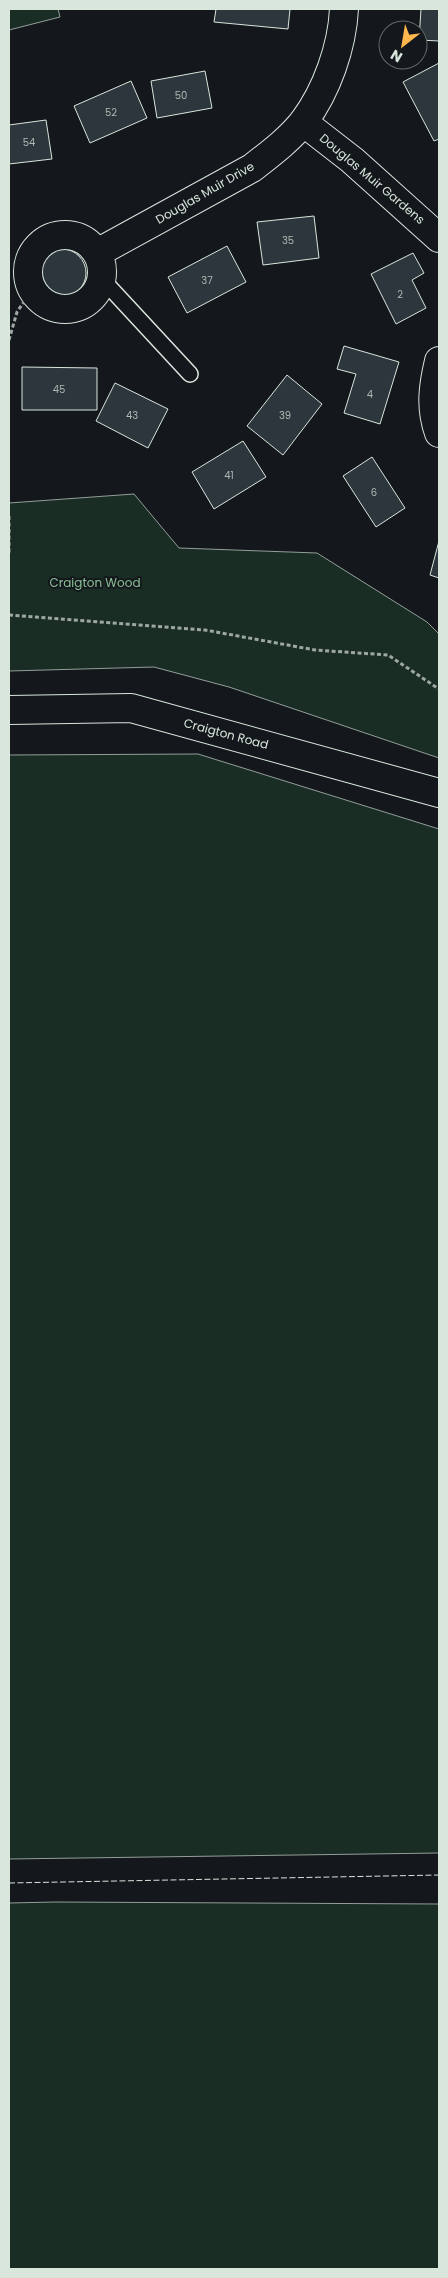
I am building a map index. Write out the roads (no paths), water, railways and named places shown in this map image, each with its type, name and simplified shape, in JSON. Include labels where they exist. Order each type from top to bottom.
[{"type":"street","name":"Douglas Muir Drive","points":[[99,266],[252,168],[272,152],[303,122],[319,97],[329,71],[340,38],[344,9]]},
{"type":"street","name":"Douglas Muir Gardens","points":[[303,122],[352,160],[439,238]]},
{"type":"street","points":[[65,234],[78,236],[89,243],[99,266],[97,291],[88,301],[77,307],[64,309],[52,307],[40,300],[23,272],[33,253],[41,243],[52,236],[65,234]]},
{"type":"street","points":[[439,361],[432,399],[434,419],[439,433]]},
{"type":"street","name":"Craigton Road","points":[[9,710],[131,708],[439,793]]},
{"type":"lane","points":[[99,266],[190,374]]},
{"type":"park label","name":"Craigton Wood","points":[[95,583]]}]
